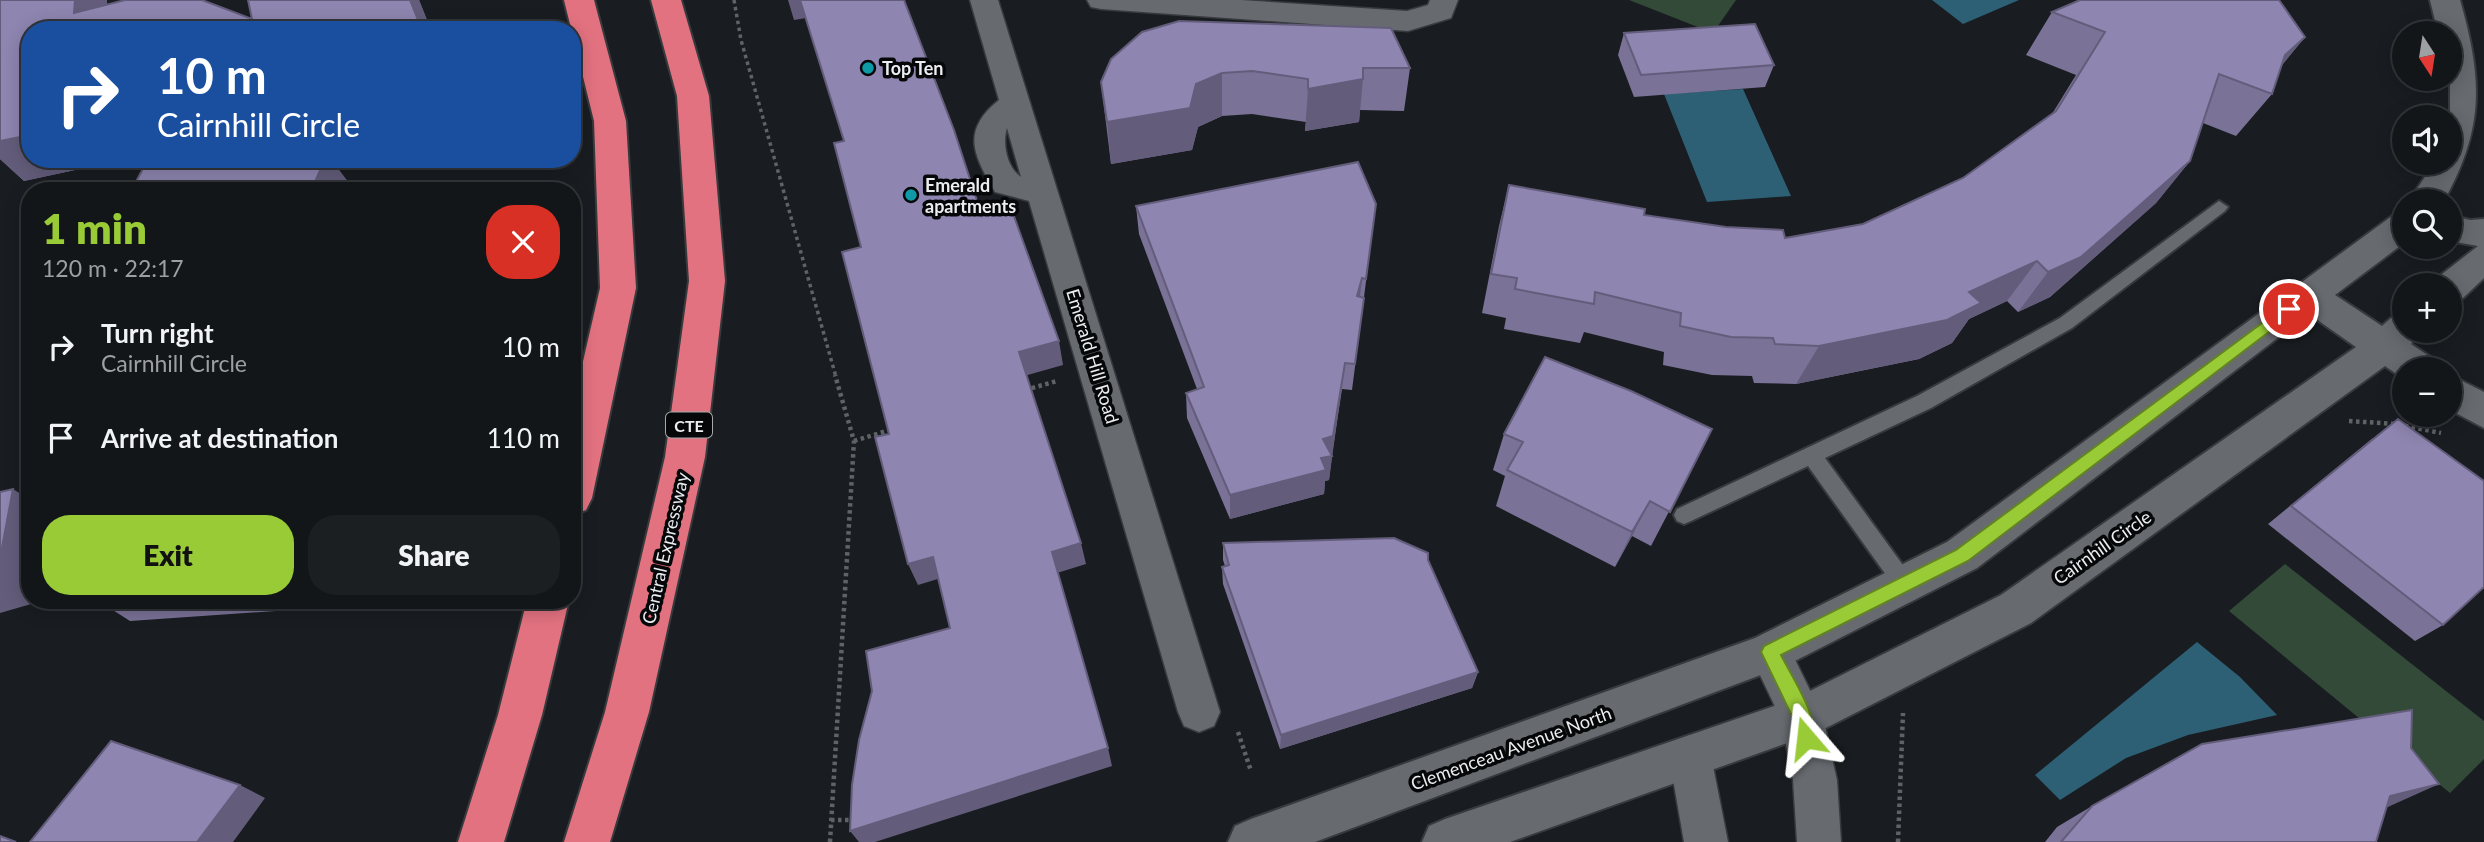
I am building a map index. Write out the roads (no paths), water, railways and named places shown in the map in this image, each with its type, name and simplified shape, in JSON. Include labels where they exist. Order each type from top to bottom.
[{"type":"highway","points":[[579,0],[610,121],[618,288],[581,457]]},
{"type":"highway","name":"Central Expressway","points":[[587,842],[627,712],[685,457],[707,281],[692,96],[666,0]]},
{"type":"highway","points":[[481,842],[520,715],[546,609]]},
{"type":"main road","points":[[2437,189],[2460,151],[2469,99],[2445,0]]},
{"type":"main road","points":[[2462,231],[2470,233],[2483,256],[2462,276]]},
{"type":"main road","points":[[1770,652],[1906,586],[1962,555],[2392,234]]},
{"type":"main road","points":[[2307,295],[2392,337]]},
{"type":"main road","name":"Cairnhill Circle","points":[[1802,717],[2016,609],[2392,339]]},
{"type":"main road","points":[[2398,343],[2409,357]]},
{"type":"main road","points":[[2462,398],[2484,412]]},
{"type":"main road","name":"Clemenceau Avenue North","points":[[1251,842],[1700,680],[1770,652]]},
{"type":"main road","points":[[1445,842],[1802,717]]},
{"type":"street","name":"Emerald Hill Road","points":[[984,0],[1015,103],[988,128],[988,139],[1006,184],[1023,190],[1040,188],[1098,369],[1199,712]]},
{"type":"street","points":[[1101,0],[1408,21],[1441,11],[1444,0]]},
{"type":"street","points":[[1770,652],[1802,717],[1815,780],[1819,842]]},
{"type":"street","points":[[1690,756],[1706,842]]},
{"type":"lane","points":[[1685,515],[1924,402],[2066,323],[2219,207]]},
{"type":"lane","points":[[1812,455],[1906,586]]},
{"type":"water","points":[[1932,0],[2019,0],[1963,24]]},
{"type":"water","points":[[1743,89],[1791,196],[1707,202],[1664,94]]},
{"type":"water","points":[[2197,642],[2240,677],[2277,715],[2188,735],[2126,758],[2060,800],[2035,775]]},
{"type":"place","name":"Top Ten","points":[[868,68]]},
{"type":"place","name":"Emerald apartments","points":[[911,195]]}]
